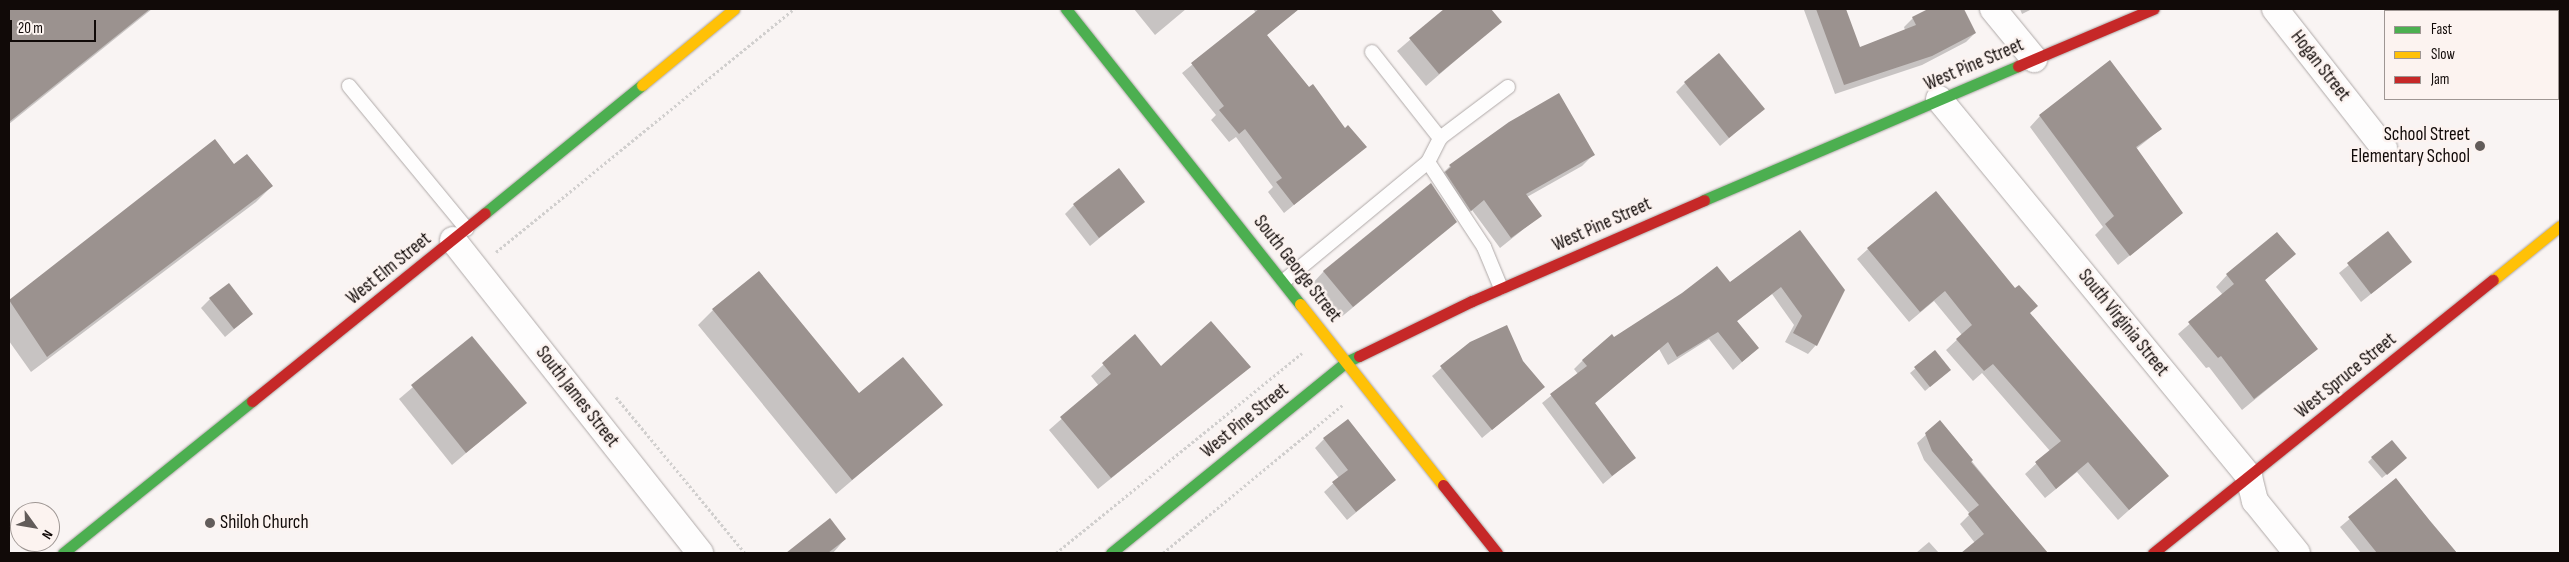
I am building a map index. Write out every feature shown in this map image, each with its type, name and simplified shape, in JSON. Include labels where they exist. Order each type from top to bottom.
[{"type":"street","name":"West Elm Street","points":[[63,553],[460,235],[734,9]]},
{"type":"street","name":"South George Street","points":[[1066,9],[1284,281],[1497,553]]},
{"type":"street","points":[[1993,9],[2034,59]]},
{"type":"street","name":"West Pine Street","points":[[1111,553],[1346,362],[1500,288],[2153,9]]},
{"type":"street","name":"Hogan Street","points":[[2275,9],[2384,148]]},
{"type":"street","name":"South Virginia Street","points":[[1939,99],[2249,476],[2255,501],[2297,553]]},
{"type":"street","name":"West Spruce Street","points":[[2153,553],[2560,226]]},
{"type":"street","name":"South James Street","points":[[460,235],[700,553]]},
{"type":"lane","points":[[1372,52],[1440,138]]},
{"type":"lane","points":[[348,86],[460,235]]},
{"type":"lane","points":[[1284,281],[1428,162],[1440,138],[1508,87]]},
{"type":"lane","points":[[1428,162],[1484,247],[1500,288]]},
{"type":"path","points":[[502,259],[496,252],[794,9]]},
{"type":"path","points":[[1056,553],[1309,348]]},
{"type":"path","points":[[614,395],[744,553]]},
{"type":"path","points":[[1163,553],[1346,403]]},
{"type":"building","points":[[9,9],[150,9],[9,122]]},
{"type":"building","points":[[1259,9],[1299,9],[1267,35],[1309,87],[1313,84],[1345,128],[1348,125],[1367,147],[1294,205],[1276,182],[1282,178],[1245,129],[1239,134],[1219,110],[1224,106],[1191,63]]},
{"type":"building","points":[[1444,9],[1491,9],[1502,22],[1439,74],[1409,38]]},
{"type":"building","points":[[1816,9],[1846,9],[1860,47],[1916,25],[1912,17],[1928,9],[1964,9],[1976,33],[1932,56],[1844,85]]},
{"type":"building","points":[[1719,53],[1765,109],[1729,138],[1684,82]]},
{"type":"building","points":[[2110,60],[2162,129],[2136,147],[2183,213],[2130,256],[2105,224],[2114,216],[2039,115]]},
{"type":"building","points":[[1559,93],[1595,155],[1526,194],[1542,216],[1511,238],[1484,200],[1471,211],[1445,172],[1451,167],[1449,165],[1509,122]]},
{"type":"building","points":[[215,139],[234,164],[247,154],[273,186],[47,357],[9,300]]},
{"type":"building","points":[[1119,168],[1145,202],[1099,238],[1073,204]]},
{"type":"building","points":[[1431,183],[1457,222],[1353,307],[1323,271]]},
{"type":"building","points":[[1936,191],[2015,288],[2019,285],[2038,306],[2030,313],[2169,476],[2129,510],[2088,462],[2056,489],[2035,462],[2061,441],[1993,364],[1984,371],[1956,339],[1972,325],[1945,291],[1920,312],[1867,248]]},
{"type":"building","points":[[1800,230],[1845,290],[1817,346],[1793,333],[1802,316],[1781,287],[1737,321],[1759,348],[1742,362],[1718,332],[1677,357],[1668,342],[1595,403],[1636,458],[1612,476],[1550,394],[1587,366],[1582,360],[1612,334],[1614,337],[1682,293],[1717,266],[1730,282]]},
{"type":"building","points":[[2388,231],[2412,262],[2371,294],[2347,263]]},
{"type":"building","points":[[2277,232],[2296,254],[2265,280],[2318,349],[2254,399],[2221,356],[2218,358],[2188,322],[2234,284],[2226,274]]},
{"type":"building","points":[[759,271],[859,393],[903,357],[943,405],[852,480],[712,309]]},
{"type":"building","points":[[229,283],[253,314],[234,329],[209,298]]},
{"type":"building","points":[[1211,321],[1251,367],[1111,478],[1060,417],[1111,374],[1102,363],[1135,334],[1161,366]]},
{"type":"building","points":[[1507,325],[1523,361],[1545,387],[1492,430],[1440,366],[1470,342]]},
{"type":"building","points":[[472,336],[527,403],[466,453],[411,385]]},
{"type":"building","points":[[1935,350],[1951,370],[1930,387],[1914,367]]},
{"type":"building","points":[[1348,419],[1396,480],[1356,512],[1332,482],[1348,470],[1323,438]]},
{"type":"building","points":[[1940,420],[1973,460],[1971,462],[2048,553],[1961,553],[1984,534],[1968,514],[1979,505],[1932,451],[1925,433]]},
{"type":"building","points":[[2392,440],[2407,458],[2387,475],[2371,457]]},
{"type":"building","points":[[2396,478],[2457,553],[2377,553],[2348,517]]},
{"type":"building","points":[[830,518],[846,539],[828,553],[786,553]]},
{"type":"traffic: fast","points":[[1066,9],[1300,304]]},
{"type":"traffic: fast","points":[[1704,200],[2018,66]]},
{"type":"traffic: fast","points":[[485,213],[642,85]]},
{"type":"traffic: fast","points":[[1111,553],[1346,362],[1359,356]]},
{"type":"traffic: fast","points":[[63,553],[252,401]]},
{"type":"traffic: slow","points":[[642,85],[734,9]]},
{"type":"traffic: slow","points":[[2493,280],[2560,226]]},
{"type":"traffic: slow","points":[[1300,304],[1443,485]]},
{"type":"traffic: jam","points":[[2018,66],[2153,9]]},
{"type":"traffic: jam","points":[[1359,356],[1472,301],[1704,200]]},
{"type":"traffic: jam","points":[[252,401],[485,213]]},
{"type":"traffic: jam","points":[[2153,553],[2493,280]]},
{"type":"traffic: jam","points":[[1443,485],[1497,553]]},
{"type":"place","name":"School Street Elementary School","points":[[2480,146]]},
{"type":"place","name":"Shiloh Church","points":[[210,523]]}]
